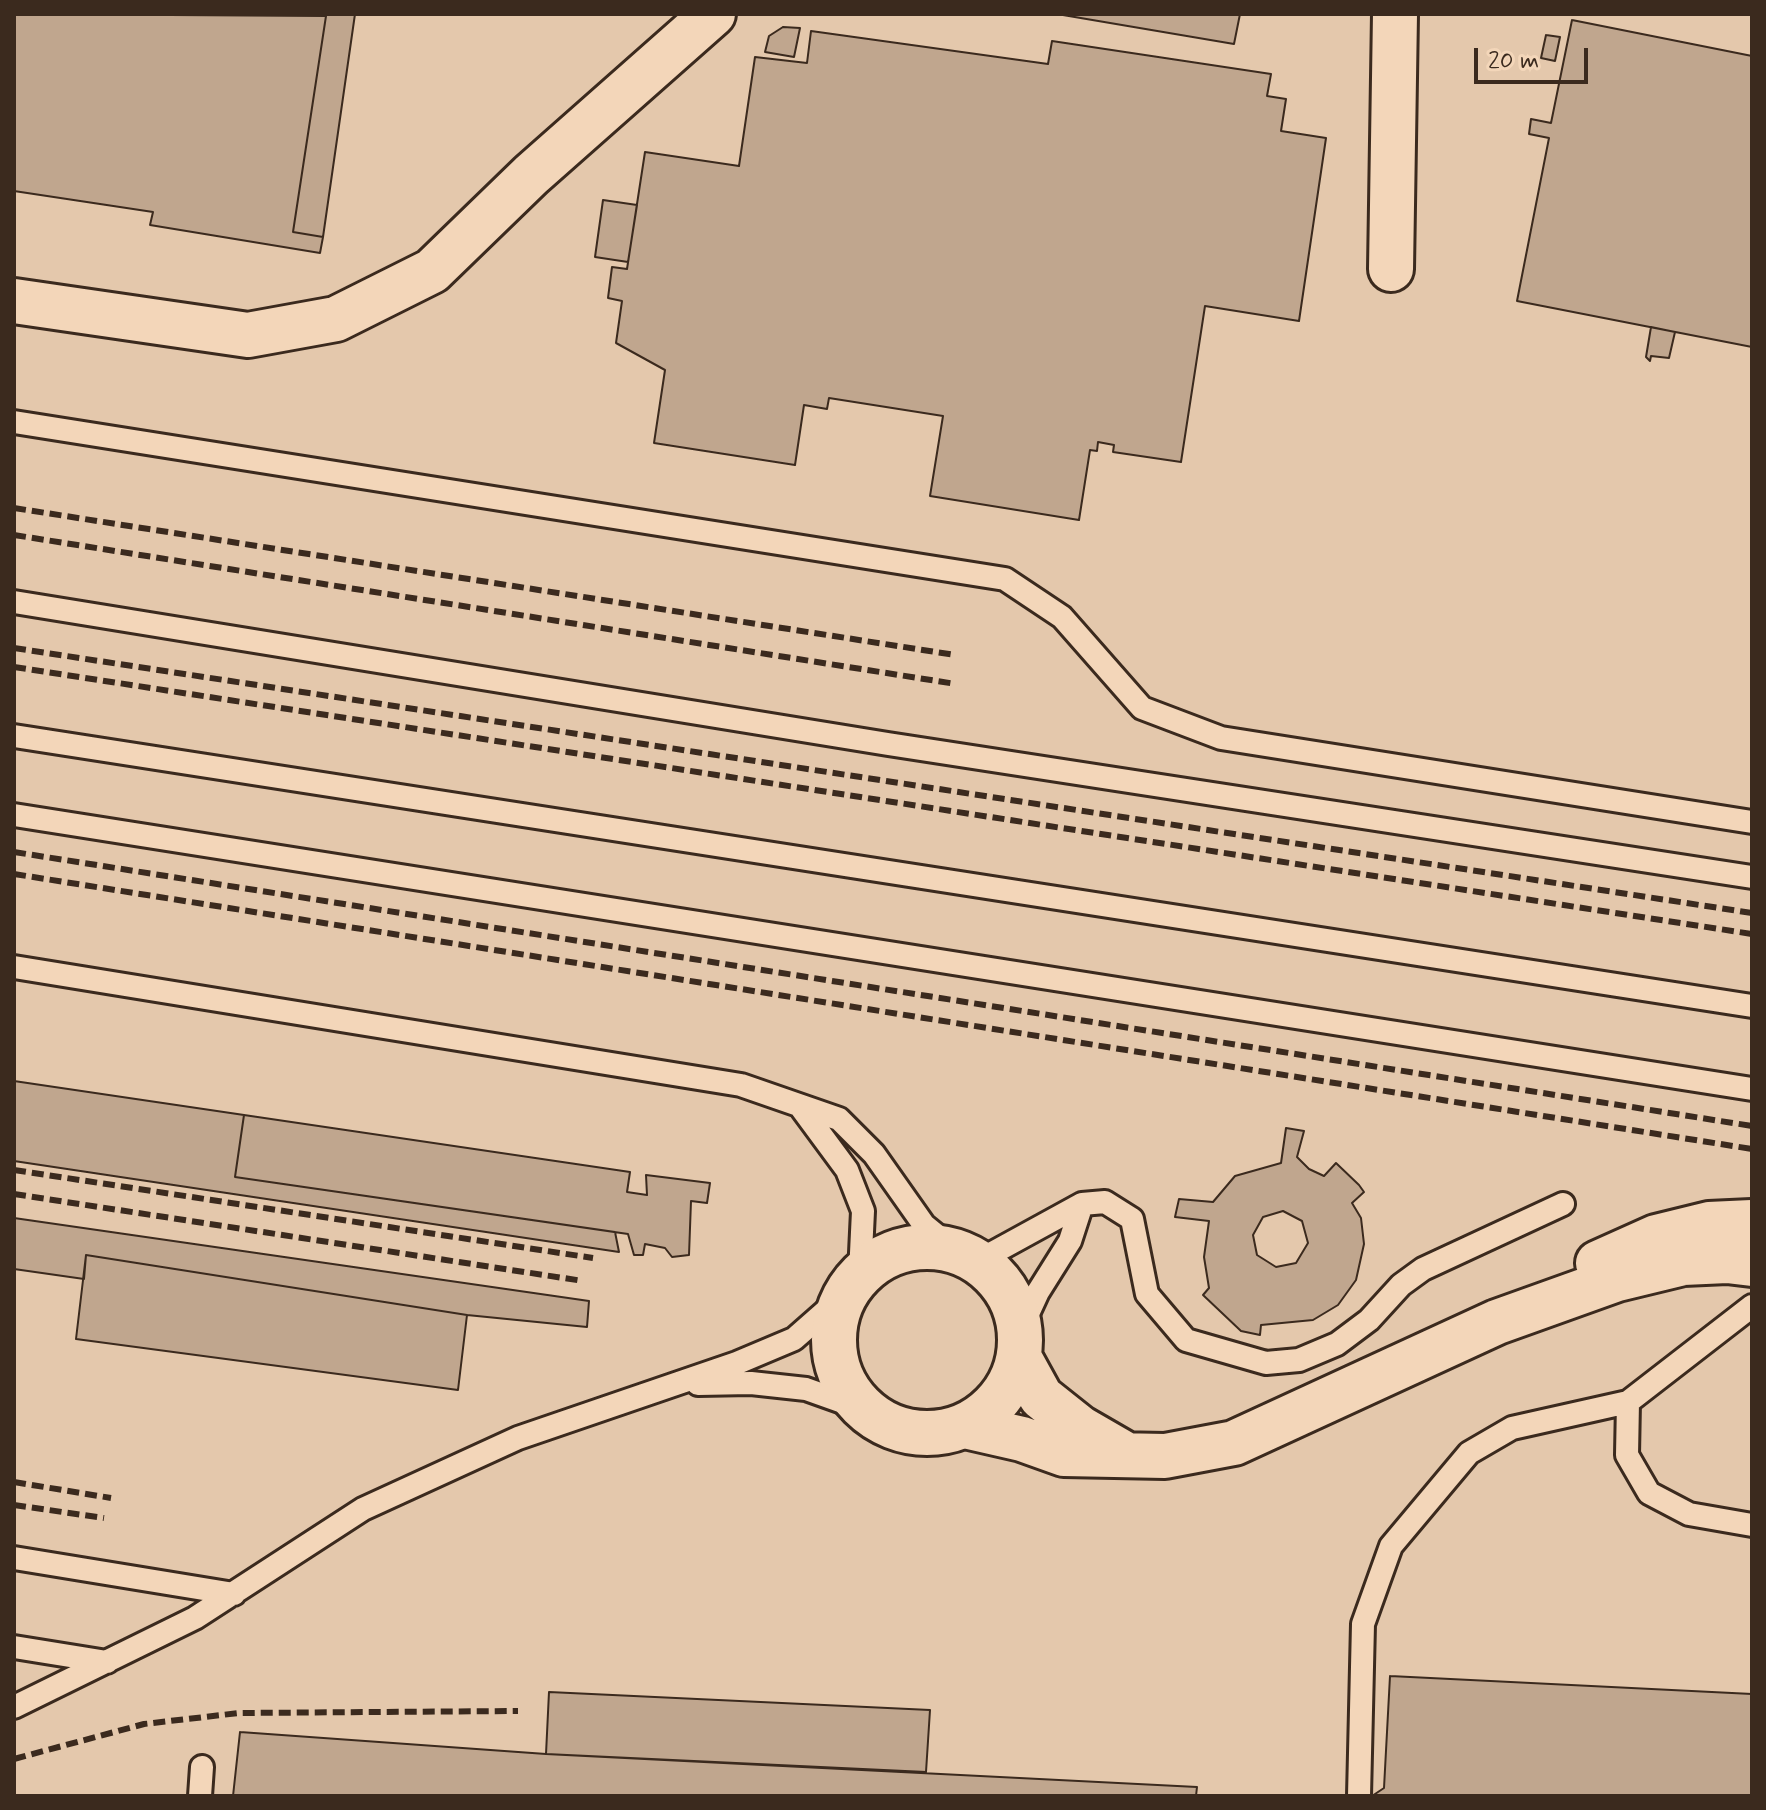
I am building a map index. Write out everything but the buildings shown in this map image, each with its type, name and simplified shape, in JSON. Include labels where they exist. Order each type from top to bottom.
[{"type":"street","points":[[14,301],[248,335],[336,319],[432,271],[531,175],[713,14]]},
{"type":"street","points":[[1391,269],[1395,14]]},
{"type":"street","points":[[1497,1322],[1608,1257],[1656,1237],[1709,1224],[1752,1222]]},
{"type":"street","points":[[1020,1344],[1009,1385],[990,1409],[965,1426],[939,1433],[913,1433],[887,1425],[865,1410],[845,1386],[834,1356],[834,1325],[852,1284],[881,1259],[905,1249],[931,1247],[967,1256],[999,1280],[1013,1304],[1020,1344],[1041,1397],[1080,1428],[1131,1457]]},
{"type":"street","points":[[965,1426],[1022,1439],[1064,1454],[1165,1456],[1234,1443],[1497,1322],[1617,1279],[1683,1263],[1727,1261],[1752,1264]]},
{"type":"lane","points":[[14,422],[1005,579],[1062,617],[1142,708],[1221,738],[1752,822]]},
{"type":"lane","points":[[14,602],[888,744],[1752,877]]},
{"type":"lane","points":[[14,736],[1752,1006]]},
{"type":"lane","points":[[14,815],[1752,1089]]},
{"type":"lane","points":[[14,967],[741,1085],[802,1109],[839,1119],[874,1154],[924,1225],[967,1256],[1082,1204],[1105,1202],[1132,1219],[1147,1294],[1186,1340],[1266,1363],[1299,1360],[1337,1344],[1369,1320],[1401,1285],[1423,1269],[1563,1204]]},
{"type":"lane","points":[[14,1707],[195,1618],[363,1509],[518,1438],[677,1384],[794,1339],[852,1284],[863,1211],[847,1170],[802,1109]]},
{"type":"lane","points":[[1020,1344],[1038,1292],[1070,1241],[1082,1204]]},
{"type":"lane","points":[[1359,1796],[1363,1624],[1391,1546],[1469,1453],[1512,1428],[1628,1402],[1752,1306]]},
{"type":"lane","points":[[677,1384],[751,1383],[806,1389],[865,1410]]},
{"type":"lane","points":[[1628,1402],[1627,1455],[1649,1493],[1689,1514],[1752,1525]]},
{"type":"lane","points":[[14,1558],[234,1594]]},
{"type":"lane","points":[[14,1647],[107,1662]]},
{"type":"lane","points":[[200,1796],[202,1767]]},
{"type":"shaded area","points":[[14,14],[1752,14],[1752,1796],[14,1796]]},
{"type":"railway","points":[[14,508],[955,655]]},
{"type":"railway","points":[[14,535],[956,684]]},
{"type":"railway","points":[[14,648],[1752,913]]},
{"type":"railway","points":[[14,667],[1752,934]]},
{"type":"railway","points":[[14,852],[1752,1126]]},
{"type":"railway","points":[[14,874],[1752,1149]]},
{"type":"railway","points":[[14,1170],[593,1258]]},
{"type":"railway","points":[[14,1194],[583,1281]]},
{"type":"railway","points":[[14,1482],[111,1498]]},
{"type":"railway","points":[[14,1505],[104,1518]]},
{"type":"railway","points":[[14,1759],[144,1724],[239,1713],[518,1711]]}]
